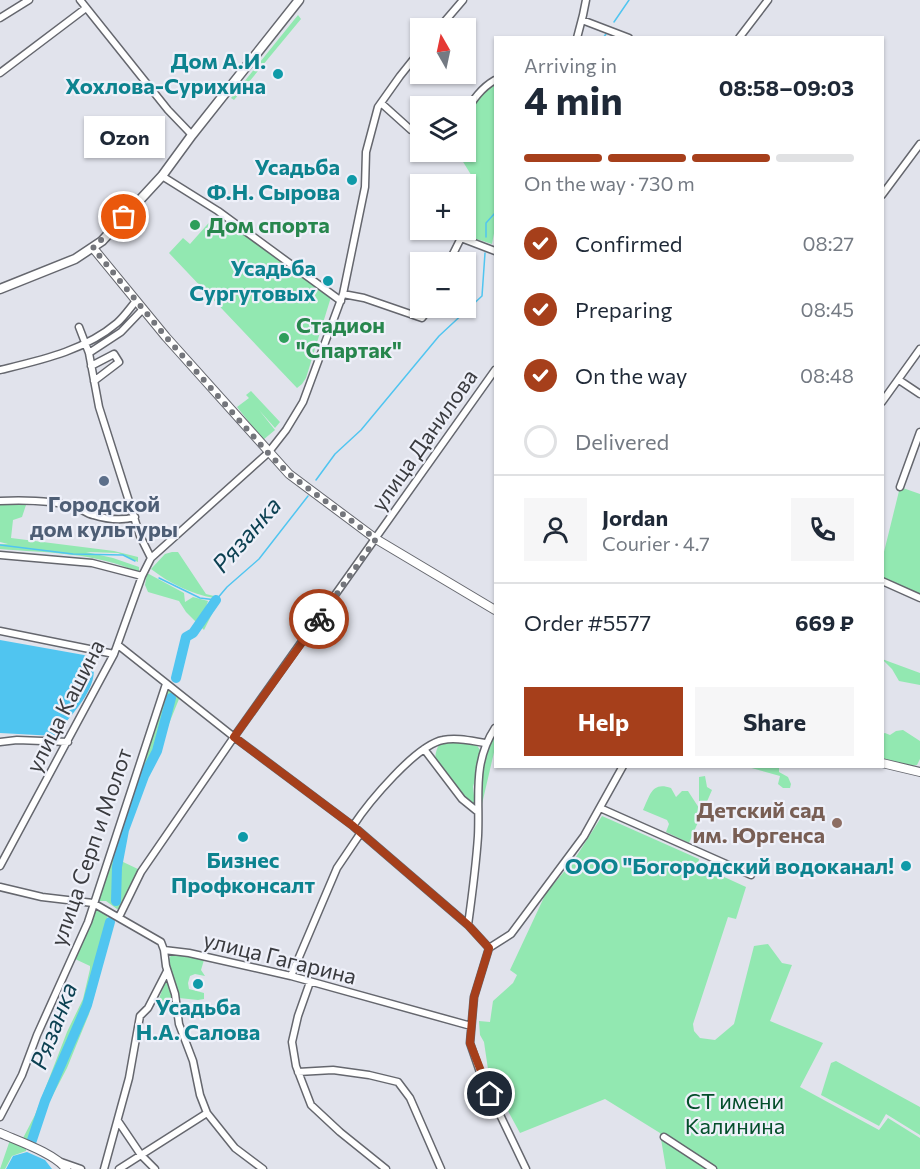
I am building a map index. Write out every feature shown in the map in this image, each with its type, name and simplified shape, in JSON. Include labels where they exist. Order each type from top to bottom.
[{"type":"main road","points":[[0,289],[60,267],[93,248],[162,176],[299,0]]},
{"type":"street","points":[[0,18],[29,0]]},
{"type":"street","points":[[80,0],[168,110],[192,135]]},
{"type":"street","points":[[448,18],[463,0]]},
{"type":"street","points":[[578,36],[586,0]]},
{"type":"street","points":[[741,36],[768,0]]},
{"type":"street","points":[[0,73],[86,8]]},
{"type":"street","points":[[582,20],[624,36]]},
{"type":"street","points":[[79,327],[86,342],[99,407],[140,536],[151,558],[268,453],[286,430],[303,402],[342,298],[365,187],[366,152],[381,103],[410,64]]},
{"type":"street","points":[[476,96],[494,81]]},
{"type":"street","points":[[381,103],[410,129]]},
{"type":"street","points":[[884,192],[920,144]]},
{"type":"street","points":[[162,176],[342,298],[364,298],[410,314]]},
{"type":"street","points":[[454,252],[461,238],[494,250]]},
{"type":"street","points":[[93,248],[136,302],[289,474],[376,539],[494,609]]},
{"type":"street","points":[[0,370],[64,353],[86,342],[117,323],[136,302]]},
{"type":"street","points":[[88,353],[121,332],[143,309]]},
{"type":"street","points":[[884,399],[920,349]]},
{"type":"street","points":[[91,366],[114,354],[119,362],[94,381]]},
{"type":"street","name":"улица Данилова","points":[[119,917],[141,872],[494,371]]},
{"type":"street","points":[[898,380],[920,394]]},
{"type":"street","points":[[900,487],[920,432]]},
{"type":"street","points":[[0,501],[21,500],[51,503],[76,507],[92,515],[124,520],[135,518]]},
{"type":"street","points":[[0,555],[92,563],[142,576]]},
{"type":"street","name":"улица Кашина","points":[[0,866],[114,654],[142,576],[151,558]]},
{"type":"street","points":[[884,582],[920,598]]},
{"type":"street","points":[[0,631],[114,654]]},
{"type":"street","points":[[118,645],[234,737],[353,826],[468,925],[489,948]]},
{"type":"street","name":"улица Серп и Молот","points":[[0,1117],[22,1075],[36,1035],[88,922],[166,684]]},
{"type":"street","points":[[468,925],[478,836],[477,781],[485,743],[494,730]]},
{"type":"street","points":[[353,826],[388,781],[424,749],[442,740],[459,739],[485,743]]},
{"type":"street","points":[[0,742],[18,740],[68,742]]},
{"type":"street","points":[[424,749],[462,799],[478,812]]},
{"type":"street","points":[[884,763],[920,772]]},
{"type":"street","points":[[526,1169],[482,1075],[470,1043],[474,997],[489,948],[511,934],[584,836],[622,768]]},
{"type":"street","points":[[600,808],[751,875]]},
{"type":"street","points":[[291,976],[337,868],[360,834]]},
{"type":"street","points":[[0,888],[42,897],[93,903],[161,942],[175,994],[179,1024],[193,1061],[200,1095],[207,1113],[235,1148],[263,1169]]},
{"type":"street","name":"улица Гагарина","points":[[164,950],[189,953],[291,976],[471,1026]]},
{"type":"street","points":[[104,1169],[129,1078],[140,1016],[148,1008],[168,970]]},
{"type":"street","points":[[310,982],[292,1042],[298,1072],[311,1105],[386,1169]]},
{"type":"street","points":[[298,1072],[333,1070],[398,1082],[410,1098],[441,1169]]},
{"type":"street","points":[[119,1169],[207,1113]]},
{"type":"street","points":[[118,1121],[141,1155],[155,1169]]},
{"type":"street","points":[[0,1133],[30,1145],[64,1165],[81,1169]]},
{"type":"street","points":[[664,1137],[713,1169]]},
{"type":"green space","points":[[298,15],[301,19],[234,100],[231,98]]},
{"type":"green space","points":[[494,86],[494,233],[492,244],[476,239],[476,174],[471,174],[463,162],[476,162],[476,100]]},
{"type":"green space","name":"Стадион \"Спартак\"","points":[[220,215],[331,297],[306,378],[297,388],[169,253],[183,238],[190,244],[214,217]]},
{"type":"green space","points":[[251,391],[280,422],[275,428],[259,410],[275,430],[263,440],[237,407],[249,398],[246,395]]},
{"type":"green space","points":[[900,487],[920,494],[920,594],[884,578],[884,552]]},
{"type":"green space","points":[[23,502],[26,505],[22,517],[13,520],[11,538],[114,551],[138,557],[138,562],[118,553],[86,552],[139,567],[139,573],[89,557],[0,549],[0,544],[8,544],[0,542],[0,503]]},
{"type":"green space","points":[[178,552],[206,594],[214,598],[181,587],[151,569],[165,554]]},
{"type":"green space","points":[[147,573],[184,593],[185,602],[193,597],[208,601],[204,613],[214,603],[217,604],[204,630],[186,612],[179,601],[148,592],[145,585]]},
{"type":"green space","points":[[884,660],[920,673],[920,685],[899,681]]},
{"type":"green space","points":[[167,689],[179,699],[147,778],[133,806],[135,808],[120,857],[121,861],[140,870],[125,895],[120,909],[117,909],[106,901],[99,901]]},
{"type":"green space","points":[[903,730],[920,741],[920,759],[917,765],[910,766],[884,759],[884,733],[890,735]]},
{"type":"green space","points":[[494,731],[494,752],[482,804],[480,803],[484,754]]},
{"type":"green space","points":[[459,741],[476,744],[482,753],[473,787],[475,804],[453,785],[436,761],[440,743]]},
{"type":"green space","points":[[752,768],[779,768],[779,772],[788,777],[790,788],[783,788],[778,784],[780,776]]},
{"type":"green space","points":[[705,776],[707,787],[712,790],[689,843],[666,832],[669,824],[667,820],[643,810],[650,795],[660,786],[671,788],[676,797],[682,791],[688,791],[699,808],[699,777]]},
{"type":"green space","name":"СТ имени Калинина","points":[[602,816],[699,859],[698,865],[746,887],[736,919],[728,917],[693,1024],[694,1031],[700,1038],[715,1040],[734,1024],[754,946],[768,944],[782,963],[792,965],[770,1021],[823,1043],[800,1087],[879,1130],[888,1118],[920,1138],[920,1169],[666,1169],[660,1133],[605,1099],[520,1133],[489,1076],[479,1021],[490,1022],[493,1001],[513,983],[517,975],[510,970],[546,893],[574,860]]},
{"type":"green space","points":[[97,906],[107,913],[108,924],[93,976],[96,989],[89,1014],[67,1068],[44,1112],[35,1144],[22,1140],[35,1115],[67,1032],[83,999],[90,966],[75,959]]},
{"type":"green space","points":[[171,955],[204,960],[201,970],[205,976],[195,974],[190,976],[188,983],[189,989],[204,993],[204,999],[179,998],[168,962]]},
{"type":"green space","points":[[168,974],[173,1007],[156,1007]]},
{"type":"green space","points":[[836,1061],[920,1107],[920,1135],[886,1114],[879,1126],[821,1095],[831,1063]]},
{"type":"green space","points":[[10,1140],[26,1148],[26,1151],[12,1156],[5,1169],[0,1169]]},
{"type":"water","points":[[0,640],[84,655],[91,659],[94,669],[89,690],[55,736],[0,733]]},
{"type":"water","points":[[27,1152],[45,1160],[52,1169],[6,1169],[13,1156]]},
{"type":"waterway","name":"Рязанка","points":[[614,22],[629,0]]},
{"type":"waterway","name":"Рязанка","points":[[486,237],[486,223],[494,214]]},
{"type":"waterway","name":"Рязанка","points":[[316,480],[335,454],[361,430],[439,336],[482,296],[485,253]]},
{"type":"waterway","name":"Рязанка","points":[[159,578],[200,598],[216,600],[227,587],[259,559],[308,496]]},
{"type":"waterway","name":"Рязанка","points":[[0,545],[73,554],[123,555],[135,561]]},
{"type":"waterway","name":"Рязанка","points":[[176,678],[186,637],[193,633],[216,600]]},
{"type":"waterway","name":"Рязанка","points":[[116,901],[117,867],[124,830],[144,776],[157,751],[171,698]]},
{"type":"waterway","name":"Рязанка","points":[[31,1143],[45,1101],[87,1005],[110,922]]},
{"type":"way so far","points":[[124,217],[93,248],[100,257],[166,337],[268,453],[289,474],[376,539],[319,619]]},
{"type":"place","name":"Дом А.И. Хохлова-Сурихина","points":[[278,74]]},
{"type":"place","name":"Усадьба Ф.Н. Сырова","points":[[352,180]]},
{"type":"place","name":"Ozon","points":[[124,217]]},
{"type":"place","name":"Дом спорта","points":[[195,225]]},
{"type":"place","name":"Усадьба Сургутовых","points":[[328,281]]},
{"type":"place","name":"Стадион \"Спартак\"","points":[[284,338]]},
{"type":"place","name":"Городской дом культуры","points":[[104,481]]},
{"type":"place","name":"Детский сад им. Юргенса","points":[[837,823]]},
{"type":"place","name":"Бизнес Профконсалт","points":[[243,837]]},
{"type":"place","name":"ООО \"Богородский водоканал!","points":[[906,866]]},
{"type":"place","name":"Усадьба Н.А. Салова","points":[[198,984]]},
{"type":"route","points":[[319,619],[234,737],[353,826],[468,925],[489,948],[474,997],[470,1043],[490,1094]]}]
